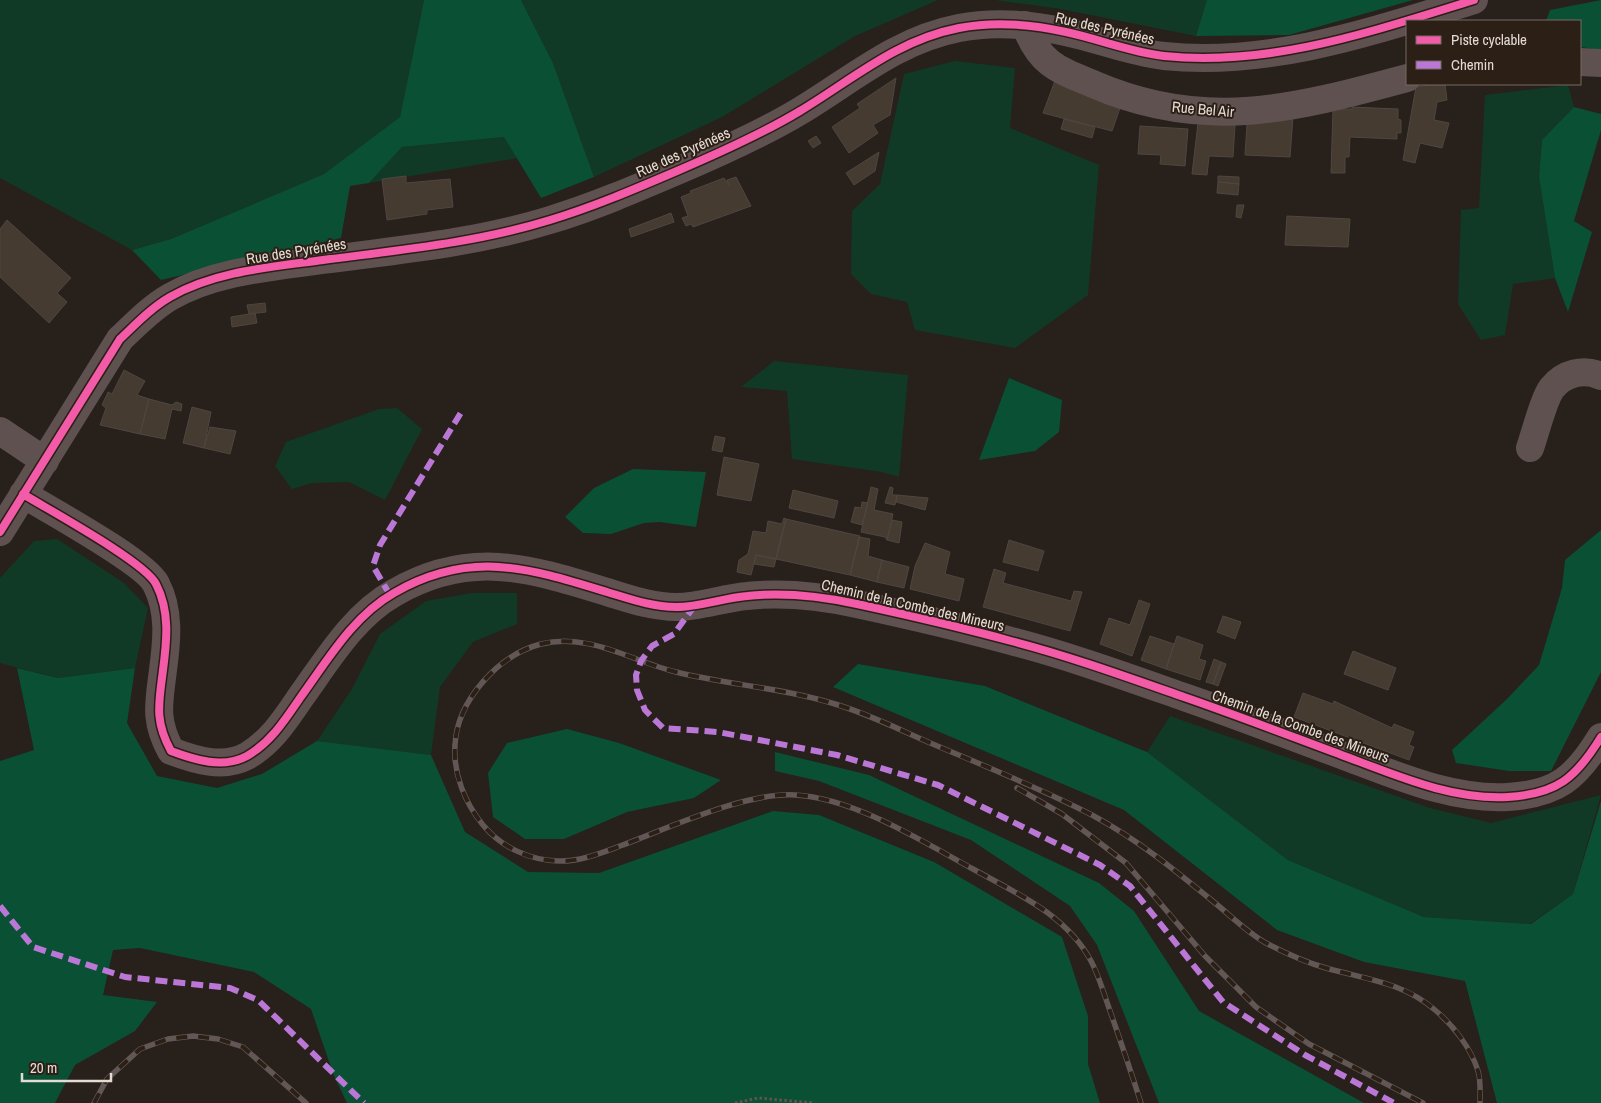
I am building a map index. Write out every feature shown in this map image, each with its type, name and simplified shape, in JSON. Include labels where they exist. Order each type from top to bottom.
[{"type":"street","name":"Rue des Pyrénées","points":[[1407,20],[1474,0]]},
{"type":"street","name":"Rue des Pyrénées","points":[[0,532],[120,339],[142,318],[170,297],[200,284],[244,273],[458,242],[507,233],[593,206],[722,151],[800,111],[886,54],[918,39],[958,28],[992,24],[1025,25],[1068,32],[1161,55],[1209,59],[1289,51],[1329,43],[1406,20]]},
{"type":"street","name":"Rue Bel Air","points":[[1025,25],[1032,42],[1044,60],[1064,72],[1114,94],[1153,104],[1188,110],[1233,113],[1278,109],[1406,78]]},
{"type":"street","points":[[1581,62],[1601,63]]},
{"type":"street","points":[[1530,448],[1551,389],[1570,374],[1594,372],[1601,376]]},
{"type":"street","points":[[0,431],[45,461]]},
{"type":"street","name":"Chemin de la Combe des Mineurs","points":[[23,494],[134,562],[155,582],[165,608],[167,633],[158,699],[158,718],[162,734],[171,751],[197,761],[220,763],[245,758],[274,735],[335,649],[360,620],[390,595],[416,581],[450,569],[489,566],[519,567],[645,604],[677,607],[744,596],[770,594],[807,595],[855,604],[1014,642],[1186,698],[1410,780],[1463,794],[1504,797],[1538,794],[1565,783],[1587,759],[1601,737]]},
{"type":"path","points":[[734,1103],[758,1098],[814,1103]]},
{"type":"green space","points":[[0,0],[424,0],[400,117],[324,174],[171,239],[132,250],[0,178]]},
{"type":"green space","points":[[424,0],[521,0],[553,63],[594,177],[541,198],[504,137],[402,147],[369,183],[350,186],[341,238],[161,280],[132,250],[171,239],[324,174],[400,117]]},
{"type":"green space","points":[[521,0],[938,0],[855,36],[722,117],[594,177],[553,63]]},
{"type":"green space","points":[[995,0],[1208,0],[1196,36],[1061,9]]},
{"type":"green space","points":[[1207,0],[1413,0],[1289,35],[1196,36]]},
{"type":"green space","points":[[1601,0],[1601,50],[1581,47],[1581,20],[1546,20],[1550,10]]},
{"type":"green space","points":[[955,61],[1015,68],[1010,128],[1099,165],[1088,295],[1015,348],[915,330],[907,302],[871,294],[851,274],[852,211],[880,184],[904,74]]},
{"type":"green space","points":[[1568,85],[1574,107],[1542,140],[1539,177],[1555,278],[1513,284],[1505,335],[1481,340],[1458,304],[1461,210],[1479,208],[1485,95]]},
{"type":"green space","points":[[1574,107],[1601,114],[1601,130],[1574,221],[1592,232],[1568,312],[1555,278],[1539,177],[1542,140]]},
{"type":"green space","points":[[504,137],[518,158],[369,183],[402,147]]},
{"type":"green space","points":[[774,361],[908,375],[899,477],[882,472],[792,459],[787,391],[741,387]]},
{"type":"green space","points":[[1009,378],[1062,400],[1059,432],[1035,451],[979,460]]},
{"type":"green space","points":[[397,408],[422,429],[385,500],[349,482],[312,483],[292,489],[275,466],[286,442],[379,409]]},
{"type":"green space","points":[[633,469],[706,472],[696,527],[660,522],[644,523],[611,534],[583,533],[565,517],[594,488]]},
{"type":"green space","points":[[1601,530],[1601,672],[1551,771],[1509,771],[1456,763],[1452,750],[1507,699],[1539,665],[1562,588],[1565,560]]},
{"type":"green space","points":[[57,539],[124,583],[148,608],[135,668],[58,678],[0,663],[0,578],[34,541]]},
{"type":"green space","points":[[472,593],[517,593],[517,624],[473,642],[440,687],[431,755],[317,741],[352,689],[380,634],[426,601]]},
{"type":"green space","points":[[858,664],[985,686],[1147,752],[1288,860],[1424,917],[1531,924],[1573,894],[1601,801],[1601,1103],[1497,1103],[1465,981],[1364,962],[1277,930],[1124,810],[833,687]]},
{"type":"green space","points":[[17,668],[58,678],[135,668],[127,723],[157,776],[217,788],[262,774],[317,741],[431,755],[465,832],[528,872],[599,873],[773,811],[819,815],[934,862],[1062,937],[1088,1016],[1088,1064],[1100,1103],[347,1103],[334,1076],[311,1009],[254,972],[140,948],[113,950],[103,995],[157,1002],[135,1031],[75,1065],[55,1103],[0,1103],[0,761],[34,750]]},
{"type":"green space","points":[[1170,716],[1430,808],[1491,823],[1601,795],[1573,894],[1530,924],[1424,917],[1288,860],[1147,752]]},
{"type":"green space","points":[[567,729],[619,743],[721,780],[694,798],[627,812],[564,839],[525,839],[493,817],[488,773],[507,743]]},
{"type":"green space","points":[[775,752],[869,775],[1099,883],[1134,911],[1199,1011],[1364,1103],[1159,1103],[1097,945],[1070,906],[971,840],[819,781],[775,771]]},
{"type":"building","points":[[896,78],[890,115],[873,125],[878,133],[849,153],[832,127],[860,108],[857,104]]},
{"type":"building","points":[[1056,78],[1121,105],[1112,131],[1043,113]]},
{"type":"building","points":[[1445,85],[1447,100],[1437,102],[1434,120],[1449,123],[1442,148],[1420,143],[1415,163],[1403,160],[1416,87]]},
{"type":"building","points":[[1352,107],[1398,109],[1398,119],[1401,120],[1401,133],[1397,133],[1397,139],[1350,137],[1349,157],[1345,157],[1345,173],[1331,173],[1333,109],[1352,109]]},
{"type":"building","points":[[1293,116],[1290,157],[1245,155],[1247,124]]},
{"type":"building","points":[[1064,119],[1095,127],[1092,138],[1061,129]]},
{"type":"building","points":[[1198,123],[1235,125],[1233,157],[1209,156],[1207,175],[1192,174]]},
{"type":"building","points":[[1140,126],[1188,129],[1185,166],[1160,164],[1161,155],[1138,154]]},
{"type":"building","points":[[816,136],[821,143],[813,148],[808,141]]},
{"type":"building","points":[[879,152],[875,171],[854,185],[846,173]]},
{"type":"building","points":[[406,176],[406,183],[450,179],[453,207],[427,210],[427,214],[387,220],[382,179]]},
{"type":"building","points":[[1218,176],[1239,177],[1239,184],[1218,182]]},
{"type":"building","points":[[736,177],[751,206],[693,227],[691,224],[686,226],[682,218],[688,216],[681,197],[691,193],[690,191],[724,178],[730,186],[727,180]]},
{"type":"building","points":[[1218,182],[1239,184],[1238,195],[1217,193]]},
{"type":"building","points":[[1237,205],[1244,205],[1241,218],[1236,217]]},
{"type":"building","points":[[671,213],[674,222],[631,237],[629,229]]},
{"type":"building","points":[[1287,216],[1350,219],[1348,247],[1285,245]]},
{"type":"building","points":[[7,220],[71,278],[57,293],[67,302],[49,323],[0,277],[0,229]]},
{"type":"building","points":[[265,303],[266,312],[249,314],[247,305]]},
{"type":"building","points":[[255,313],[257,323],[232,327],[231,317]]},
{"type":"building","points":[[124,370],[145,381],[137,395],[149,399],[140,434],[100,425],[106,408],[102,405],[108,392],[112,394]]},
{"type":"building","points":[[149,399],[172,405],[176,402],[182,404],[181,411],[172,409],[165,439],[140,434]]},
{"type":"building","points":[[192,407],[211,412],[204,448],[183,443]]},
{"type":"building","points":[[210,427],[236,431],[230,454],[204,448]]},
{"type":"building","points":[[715,436],[725,438],[722,452],[712,450]]},
{"type":"building","points":[[724,457],[759,464],[751,501],[717,495]]},
{"type":"building","points":[[871,487],[878,489],[874,510],[893,514],[887,540],[885,537],[861,532]]},
{"type":"building","points":[[890,487],[893,488],[892,495],[897,495],[895,505],[885,503]]},
{"type":"building","points":[[793,490],[838,501],[834,518],[789,508]]},
{"type":"building","points":[[897,495],[928,498],[925,510],[896,502]]},
{"type":"building","points":[[862,502],[868,503],[862,525],[851,522],[855,507],[861,508]]},
{"type":"building","points":[[784,518],[786,519],[776,559],[756,555],[751,575],[737,572],[739,560],[748,554],[753,531],[766,533],[768,521],[782,524]]},
{"type":"building","points":[[786,519],[860,536],[850,575],[776,559]]},
{"type":"building","points":[[892,520],[902,522],[899,543],[887,540]]},
{"type":"building","points":[[859,537],[870,539],[868,556],[882,560],[877,582],[850,575]]},
{"type":"building","points":[[1009,540],[1044,551],[1038,571],[1003,562]]},
{"type":"building","points":[[925,543],[950,552],[945,574],[964,579],[959,601],[910,589],[915,566]]},
{"type":"building","points":[[756,555],[776,559],[774,567],[754,564]]},
{"type":"building","points":[[882,560],[909,567],[904,588],[877,582]]},
{"type":"building","points":[[994,569],[1006,573],[1003,583],[1071,601],[1074,591],[1082,592],[1070,631],[983,607]]},
{"type":"building","points":[[1139,600],[1150,604],[1132,656],[1100,644],[1109,618],[1130,625]]},
{"type":"building","points":[[1223,616],[1241,622],[1235,639],[1217,632]]},
{"type":"building","points":[[1150,636],[1174,644],[1166,669],[1141,660]]},
{"type":"building","points":[[1177,636],[1203,645],[1199,659],[1206,661],[1200,680],[1166,669]]},
{"type":"building","points":[[1353,651],[1396,668],[1388,690],[1344,674]]},
{"type":"building","points":[[1214,659],[1221,662],[1213,684],[1206,682]]},
{"type":"building","points":[[1221,662],[1226,664],[1218,686],[1213,684]]},
{"type":"building","points":[[1303,693],[1333,704],[1334,701],[1392,728],[1394,724],[1414,732],[1409,745],[1414,747],[1409,760],[1294,717]]},
{"type":"railway","points":[[1141,1103],[1091,961],[1066,928],[1048,913],[1011,890],[910,834],[864,812],[817,798],[795,795],[753,799],[731,805],[582,859],[558,861],[526,855],[507,846],[490,833],[466,798],[458,777],[455,756],[458,728],[463,712],[483,682],[495,669],[525,650],[541,644],[559,641],[593,645],[676,672],[776,690],[848,708],[1034,787],[1109,824],[1156,856],[1246,929],[1273,947],[1318,966],[1396,987],[1423,1001],[1448,1023],[1461,1038],[1471,1054],[1479,1075],[1480,1103]]},
{"type":"railway","points":[[1017,788],[1062,814],[1126,863],[1205,956],[1256,1007],[1309,1044],[1423,1103]]},
{"type":"railway","points":[[94,1103],[107,1079],[140,1049],[168,1039],[193,1036],[218,1039],[243,1047],[306,1103]]},
{"type":"marked path","points":[[390,595],[373,566],[380,545],[462,411]]},
{"type":"marked path","points":[[695,605],[674,634],[652,646],[641,661],[636,675],[637,690],[645,710],[663,728],[718,732],[837,755],[938,785],[1100,865],[1130,886],[1223,1002],[1305,1055],[1394,1103]]},
{"type":"marked path","points":[[0,906],[33,947],[125,977],[230,988],[258,1000],[364,1103]]},
{"type":"cycle path","points":[[1408,20],[1474,0]]},
{"type":"cycle path","points":[[0,532],[120,339],[163,301],[187,288],[206,281],[244,271],[409,249],[494,235],[566,215],[630,191],[740,143],[800,111],[895,51],[937,34],[959,28],[999,24],[1026,25],[1066,32],[1139,52],[1164,56],[1204,58],[1243,56],[1321,44],[1406,21]]},
{"type":"cycle path","points":[[23,494],[116,550],[148,574],[156,584],[164,605],[166,626],[166,648],[159,702],[162,730],[171,751],[209,762],[219,763],[238,760],[263,744],[283,722],[342,640],[379,603],[422,579],[448,571],[474,567],[500,567],[525,570],[579,583],[658,606],[694,606],[747,596],[788,595],[843,601],[915,617],[1033,647],[1120,674],[1406,779],[1466,795],[1508,797],[1540,792],[1552,788],[1574,773],[1601,737]]}]
